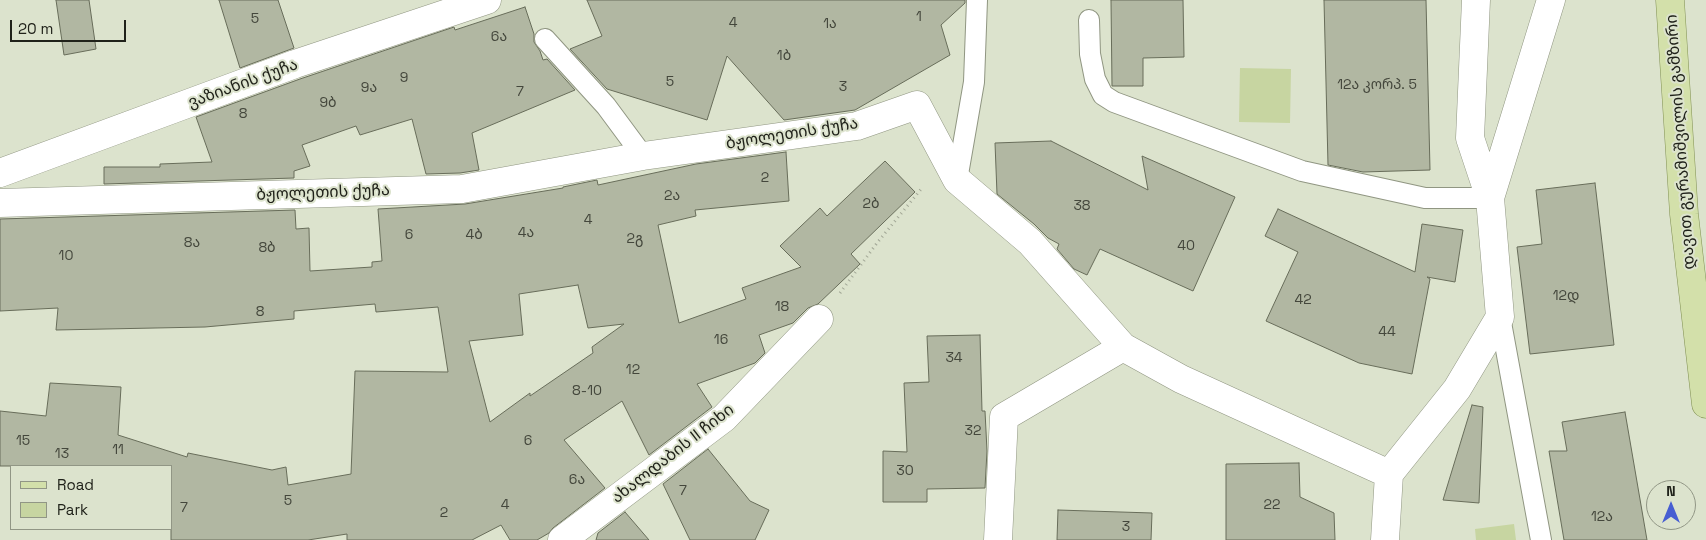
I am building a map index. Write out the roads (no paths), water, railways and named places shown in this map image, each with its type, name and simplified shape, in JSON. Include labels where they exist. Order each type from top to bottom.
[{"type":"main road","name":"დავით გურამიშვილის გამზირი","points":[[1670,0],[1684,214],[1706,404]]},
{"type":"street","name":"ვაზიანის ქუჩა","points":[[0,173],[295,64],[487,0]]},
{"type":"street","points":[[1385,540],[1389,474],[1457,389],[1500,317],[1490,198],[1470,138],[1476,0]]},
{"type":"street","points":[[1490,198],[1551,0]]},
{"type":"street","name":"ბჟოლეთის ქუჩა","points":[[0,203],[462,189],[643,156],[857,126],[917,105],[957,180],[1030,242],[1123,347],[1182,379],[1389,474]]},
{"type":"street","name":"ახალდაბის II ჩიხი","points":[[562,540],[724,418],[818,319]]},
{"type":"street","points":[[998,540],[1004,417],[1123,347]]},
{"type":"lane","points":[[957,180],[974,82],[977,0]]},
{"type":"lane","points":[[1089,20],[1090,54],[1095,79],[1104,95],[1114,102],[1302,171],[1425,198],[1490,198]]},
{"type":"lane","points":[[545,39],[606,106],[643,156]]},
{"type":"lane","points":[[1500,317],[1540,540]]}]
